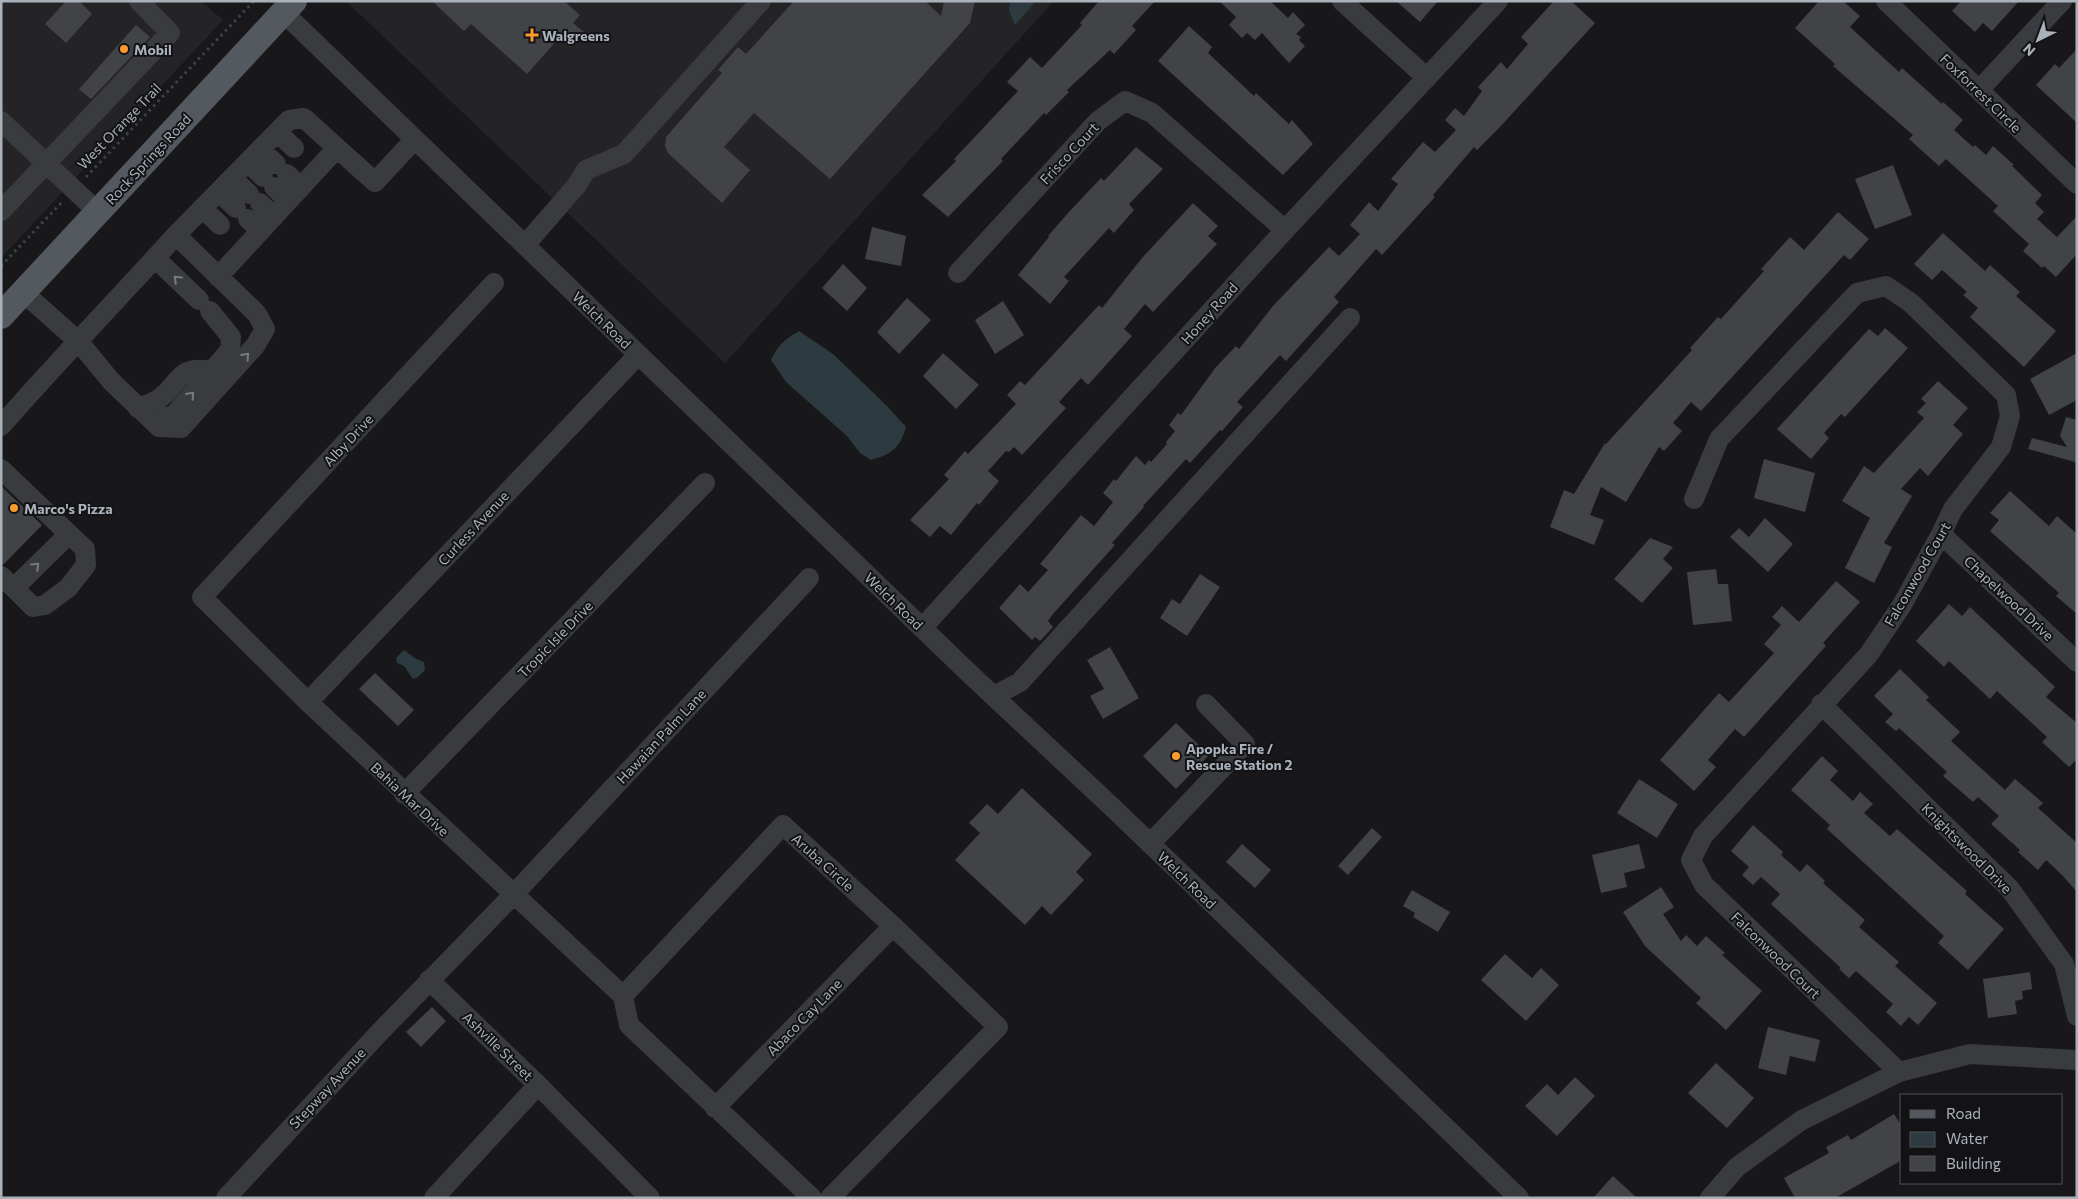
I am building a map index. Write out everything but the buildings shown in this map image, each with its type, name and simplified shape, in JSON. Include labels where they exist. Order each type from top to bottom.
[{"type":"main road","name":"Rock Springs Road","points":[[1,316],[99,213],[283,5]]},
{"type":"street","points":[[1,211],[170,33],[139,1]]},
{"type":"street","points":[[525,245],[577,185],[586,170],[624,154],[761,1]]},
{"type":"street","points":[[1342,1],[1427,78]]},
{"type":"street","name":"Honey Road","points":[[922,628],[1285,230],[1498,1]]},
{"type":"street","name":"Foxforrest Circle","points":[[1886,1],[2077,184]]},
{"type":"street","points":[[1979,90],[2062,1]]},
{"type":"street","name":"Welch Road","points":[[283,5],[415,139],[638,355],[1519,1198]]},
{"type":"street","name":"Frisco Court","points":[[958,273],[1098,121],[1125,101],[1152,113],[1285,230]]},
{"type":"street","points":[[1,426],[48,371],[78,342],[176,235],[289,120],[304,118],[375,182],[415,139]]},
{"type":"street","points":[[1,121],[99,213]]},
{"type":"street","points":[[277,132],[305,158]]},
{"type":"street","points":[[218,276],[245,248],[254,212],[305,158],[337,148]]},
{"type":"street","points":[[254,156],[282,182]]},
{"type":"street","points":[[226,185],[254,212]]},
{"type":"street","points":[[202,208],[245,248]]},
{"type":"street","points":[[24,293],[78,342],[111,382],[150,418],[181,428],[255,346],[265,329],[257,314],[176,235]]},
{"type":"street","points":[[150,418],[158,400],[184,374],[197,368],[211,371],[230,350],[231,337],[205,305],[155,258]]},
{"type":"street","name":"Alby Drive","points":[[202,597],[494,283]]},
{"type":"street","name":"Falconwood Court","points":[[1694,499],[1719,439],[1857,293],[1886,286],[1911,303],[2006,395],[2010,416],[2000,447],[1952,509],[1942,534],[1902,605],[1869,654],[1821,704],[1703,836],[1691,860],[1704,885],[1899,1072]]},
{"type":"street","points":[[994,696],[1020,682],[1350,318]]},
{"type":"street","name":"Curless Avenue","points":[[308,702],[638,355]]},
{"type":"street","points":[[1,469],[85,549],[86,565],[68,588],[45,605],[33,607],[7,582],[69,534]]},
{"type":"street","name":"Tropic Isle Drive","points":[[404,794],[705,483]]},
{"type":"street","name":"Chapelwood Drive","points":[[1942,534],[2077,662]]},
{"type":"street","name":"Hawaian Palm Lane","points":[[513,894],[809,578]]},
{"type":"street","name":"Bahia Mar Drive","points":[[202,597],[404,794],[623,996]]},
{"type":"street","points":[[1150,844],[1246,744],[1206,704]]},
{"type":"street","name":"Knightswood Drive","points":[[1821,704],[2010,889],[2064,964],[2077,1016]]},
{"type":"street","name":"Aruba Circle","points":[[623,996],[782,825],[893,926],[998,1027],[830,1198]]},
{"type":"street","points":[[429,980],[513,894]]},
{"type":"street","name":"Abaco Cay Lane","points":[[715,1108],[893,926]]},
{"type":"street","name":"Ashville Street","points":[[429,980],[538,1085],[650,1198]]},
{"type":"street","name":"Stepway Avenue","points":[[226,1198],[429,980]]},
{"type":"street","points":[[623,996],[628,1025],[812,1198]]},
{"type":"street","points":[[1710,1198],[1737,1167],[1802,1120],[1899,1072],[1970,1054],[2076,1055]]},
{"type":"street","points":[[434,1198],[538,1085]]},
{"type":"path","name":"West Orange Trail","points":[[1,266],[254,1]]},
{"type":"shaded area","points":[[1,1],[201,1],[223,20],[1,258]]},
{"type":"shaded area","points":[[346,1],[1054,1],[725,363]]},
{"type":"water","points":[[1010,1],[1036,1],[1015,25],[1009,11]]},
{"type":"water","points":[[799,331],[833,354],[906,427],[901,440],[894,449],[871,460],[860,453],[847,436],[786,382],[771,360],[782,343]]},
{"type":"water","points":[[404,650],[416,659],[424,662],[425,670],[418,677],[413,679],[404,666],[397,663],[396,658]]},
{"type":"place","name":"Walgreens","points":[[532,35]]},
{"type":"place","name":"Mobil","points":[[124,49]]},
{"type":"place","name":"Marco's Pizza","points":[[14,508]]},
{"type":"place","name":"Apopka Fire / Rescue Station 2","points":[[1176,756]]}]
